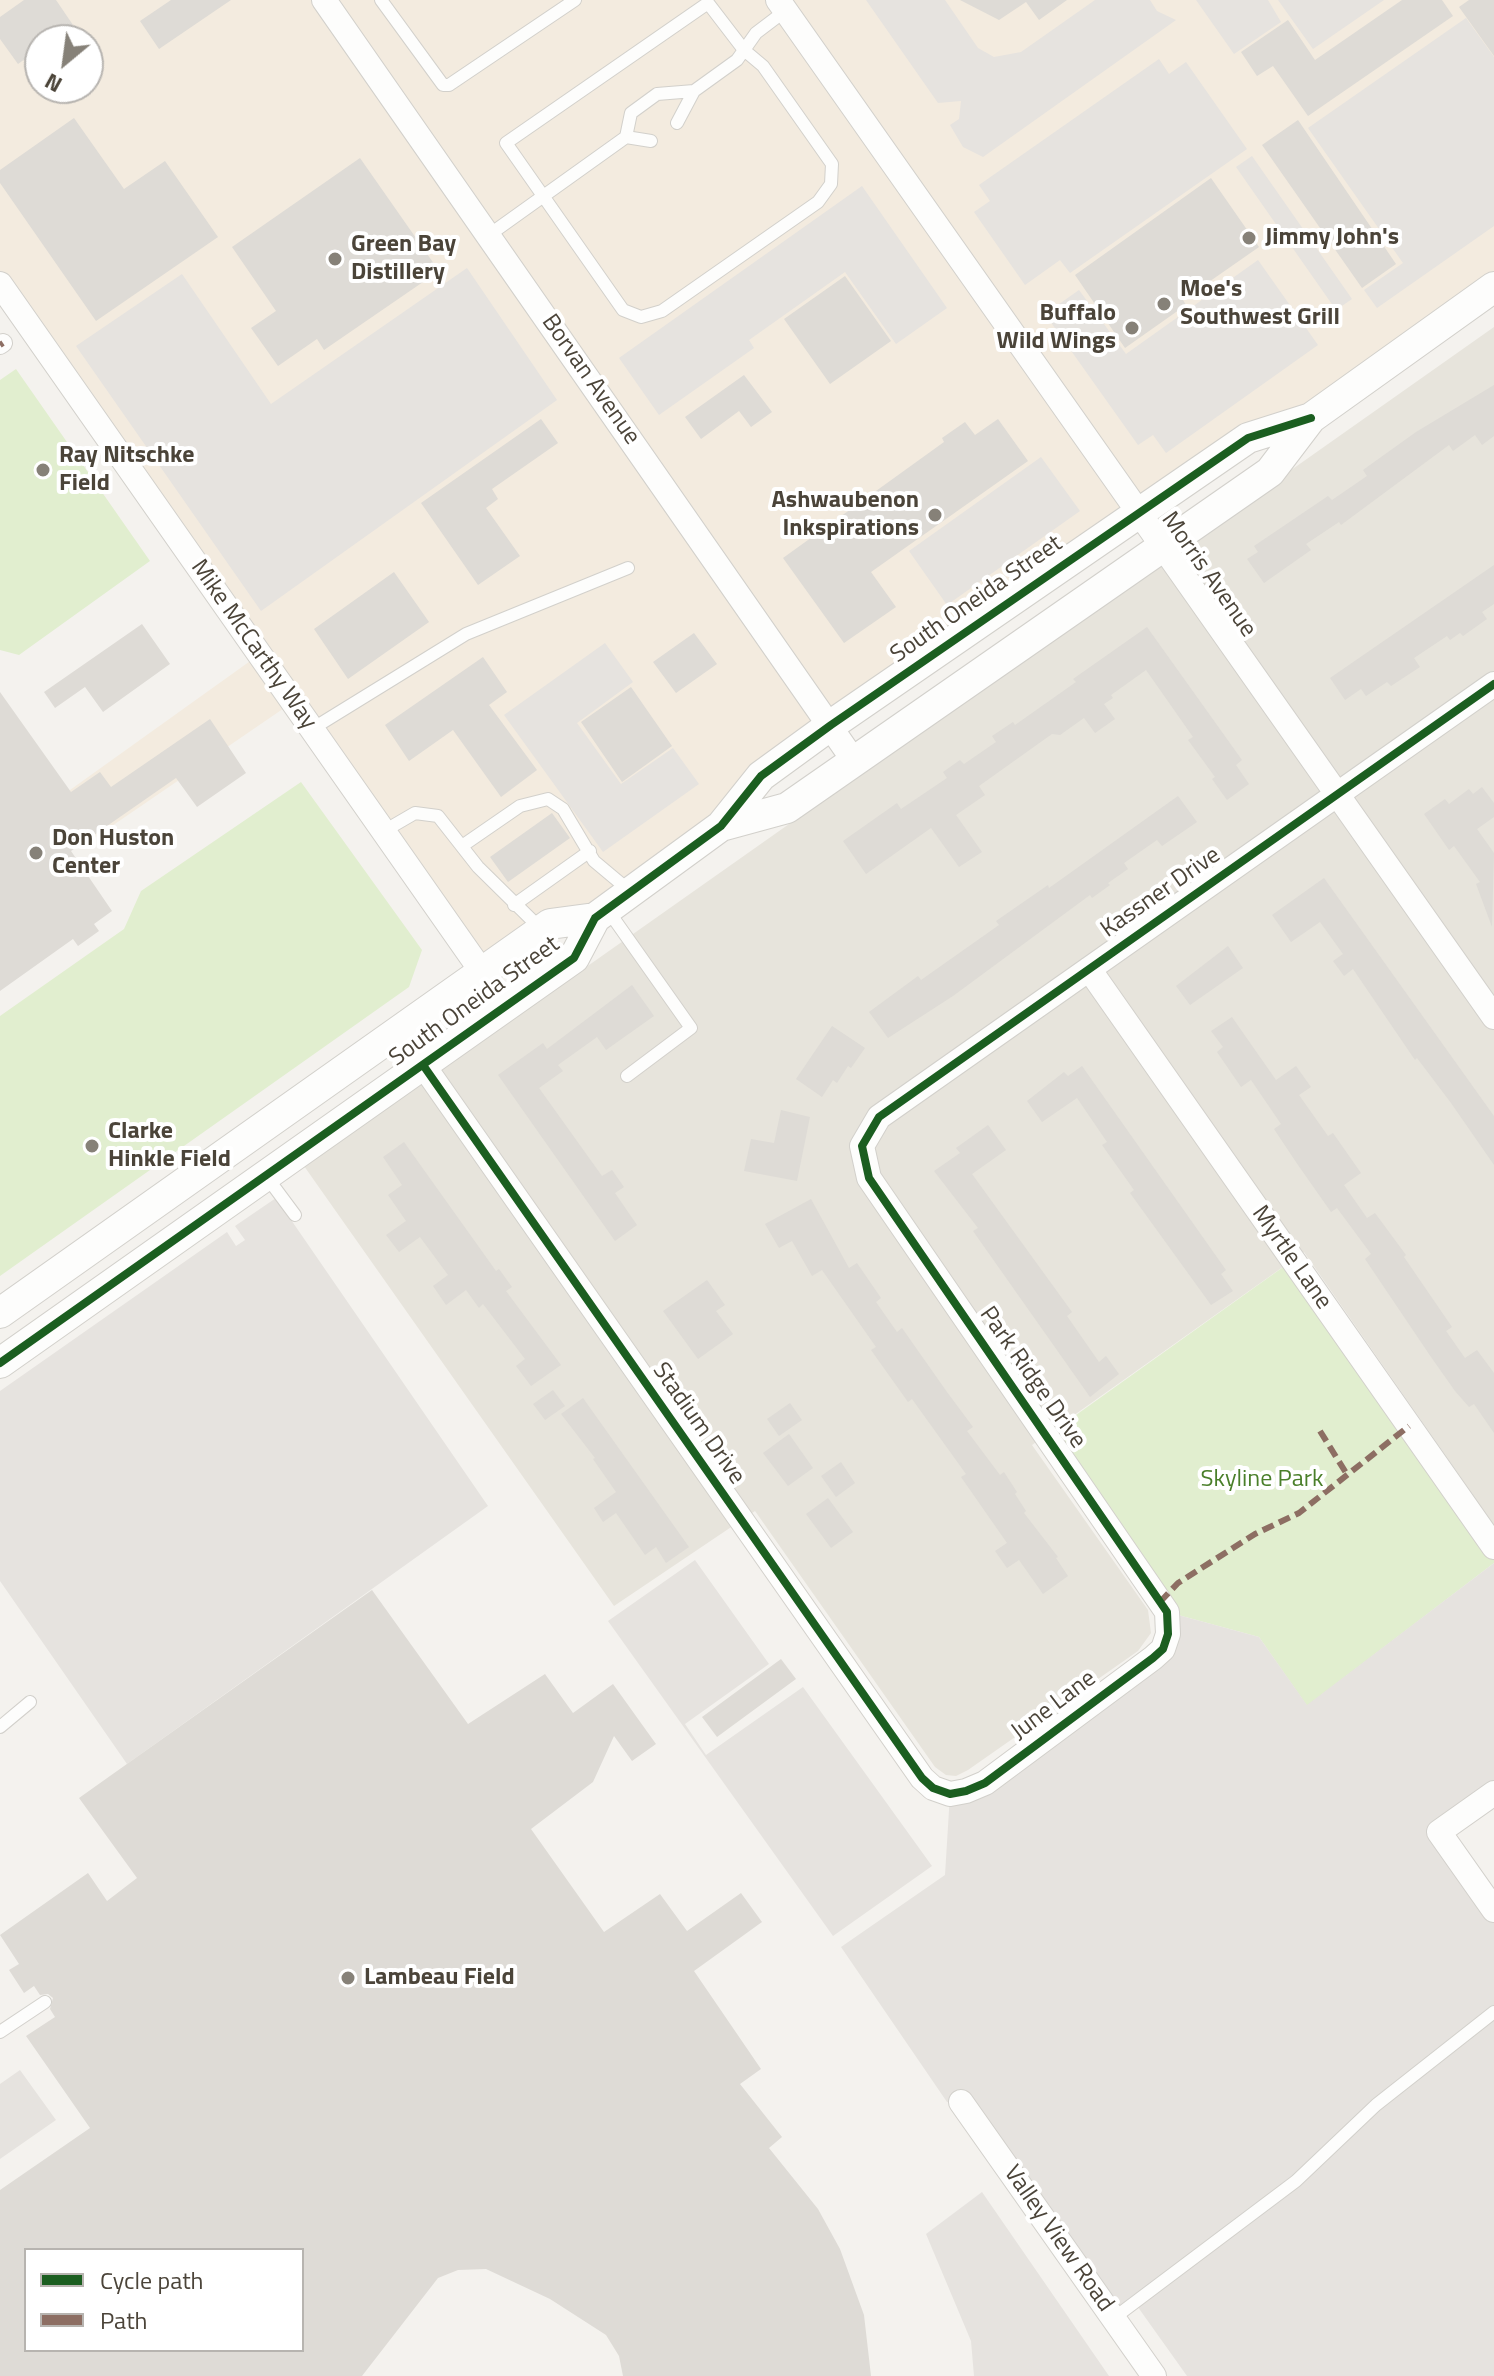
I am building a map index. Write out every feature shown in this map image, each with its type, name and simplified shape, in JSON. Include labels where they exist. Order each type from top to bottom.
[{"type":"street","name":"Borvan Avenue","points":[[324,0],[854,761]]},
{"type":"street","name":"Morris Avenue","points":[[782,6],[1494,1017]]},
{"type":"street","name":"Mike McCarthy Way","points":[[0,284],[506,1006]]},
{"type":"street","name":"South Oneida Street","points":[[721,826],[787,808],[1270,472],[1311,418],[1494,287]]},
{"type":"street","name":"South Oneida Street","points":[[0,1363],[574,958],[601,914],[721,826],[761,776],[831,725],[1248,438],[1311,418]]},
{"type":"street","name":"Kassner Drive","points":[[862,1146],[879,1117],[1494,684]]},
{"type":"street","name":"South Oneida Street","points":[[0,1313],[550,924],[601,914]]},
{"type":"street","name":"Myrtle Lane","points":[[1089,969],[1494,1547]]},
{"type":"street","name":"Stadium Drive","points":[[423,1065],[922,1778],[933,1788],[950,1794]]},
{"type":"street","name":"Park Ridge Drive","points":[[862,1146],[869,1178],[1167,1612],[1168,1634]]},
{"type":"street","name":"June Lane","points":[[950,1794],[985,1783],[1153,1658],[1163,1649],[1168,1634]]},
{"type":"street","points":[[1494,1793],[1439,1832],[1494,1910]]},
{"type":"street","name":"Valley View Road","points":[[961,2102],[1154,2376]]},
{"type":"lane","points":[[381,0],[443,85],[449,85],[575,0]]},
{"type":"lane","points":[[708,3],[744,50],[763,66],[832,164],[831,184],[818,202],[662,311],[641,317],[623,310],[542,197],[506,143],[708,3]]},
{"type":"lane","points":[[677,123],[694,91],[737,60],[756,33],[782,6]]},
{"type":"lane","points":[[489,235],[626,137],[631,113],[657,94],[694,91]]},
{"type":"lane","points":[[626,137],[651,141]]},
{"type":"lane","points":[[312,729],[466,634],[628,568]]},
{"type":"lane","points":[[462,846],[520,806],[548,799],[563,809],[594,861],[631,892]]},
{"type":"lane","points":[[384,831],[415,813],[438,816],[514,905],[542,930]]},
{"type":"lane","points":[[514,905],[590,851]]},
{"type":"lane","points":[[601,914],[691,1028],[627,1076]]},
{"type":"lane","points":[[266,1176],[295,1215]]},
{"type":"lane","points":[[0,1727],[30,1702]]},
{"type":"lane","points":[[0,2032],[45,2002]]},
{"type":"lane","points":[[1114,2318],[1296,2181],[1376,2105],[1494,2012]]},
{"type":"shaded area","points":[[0,0],[1494,0],[1494,287],[1311,418],[1248,438],[831,725],[721,826],[482,972],[293,702],[87,843],[56,800],[260,654],[0,284]]},
{"type":"shaded area","points":[[866,0],[945,0],[978,48],[994,57],[1021,52],[1095,0],[1150,0],[1157,11],[1176,20],[983,157],[963,147],[950,125],[959,119],[961,101],[938,103]]},
{"type":"shaded area","points":[[1196,0],[1268,0],[1281,22],[1234,54]]},
{"type":"shaded area","points":[[1278,0],[1384,0],[1313,49]]},
{"type":"shaded area","points":[[1466,18],[1494,57],[1494,226],[1377,308],[1364,290],[1403,263],[1308,128]]},
{"type":"shaded area","points":[[1159,59],[1169,74],[1186,62],[1247,149],[1070,273],[1060,260],[1025,285],[974,212],[990,201],[979,185]]},
{"type":"shaded area","points":[[1252,156],[1352,299],[1336,310],[1236,167]]},
{"type":"shaded area","points":[[862,186],[947,308],[896,344],[845,272],[749,340],[754,348],[659,415],[619,358]]},
{"type":"shaded area","points":[[1258,260],[1318,345],[1166,453],[1153,435],[1138,445],[1045,314],[1079,290],[1126,354]]},
{"type":"shaded area","points":[[467,268],[557,400],[261,611],[76,346],[182,274],[271,404]]},
{"type":"shaded area","points":[[1494,327],[1494,1525],[1304,1252],[1032,1445],[1148,1610],[1151,1633],[1138,1651],[968,1770],[956,1776],[946,1775],[935,1767],[755,1511],[614,1606],[304,1166]]},
{"type":"shaded area","points":[[1041,457],[1080,511],[947,605],[909,551]]},
{"type":"shaded area","points":[[605,643],[633,682],[577,723],[621,784],[673,748],[699,784],[603,852],[504,715]]},
{"type":"shaded area","points":[[276,1198],[488,1506],[127,1764],[0,1581],[0,1391],[227,1232],[236,1246],[245,1240],[235,1226]]},
{"type":"shaded area","points":[[695,1560],[769,1664],[685,1724],[706,1755],[803,1687],[932,1866],[833,1936],[608,1621]]},
{"type":"shaded area","points":[[1494,1563],[1494,1793],[1439,1832],[1494,1910],[1494,2376],[1187,2376],[1135,2303],[1114,2318],[961,2103],[947,2102],[841,1947],[945,1875],[950,1794],[1153,1658],[1167,1612],[1259,1637],[1307,1705]]},
{"type":"shaded area","points":[[20,2070],[56,2120],[0,2159],[0,2084]]},
{"type":"shaded area","points":[[982,2192],[1109,2376],[974,2376],[971,2341],[926,2234]]},
{"type":"green space","name":"Ray Nitschke Field","points":[[16,369],[150,561],[19,655],[0,650],[0,380]]},
{"type":"green space","name":"Clarke Hinkle Field","points":[[301,782],[422,950],[409,987],[0,1276],[0,1016],[124,929],[141,891]]},
{"type":"green space","name":"Skyline Park","points":[[1293,1260],[1494,1547],[1494,1563],[1307,1706],[1259,1637],[1167,1612],[1048,1435]]},
{"type":"building","points":[[24,0],[56,0],[72,24],[24,24],[24,60],[18,64],[0,39],[0,17]]},
{"type":"building","points":[[171,0],[231,0],[159,49],[140,21]]},
{"type":"building","points":[[960,0],[1067,0],[1039,20],[1026,2],[999,20]]},
{"type":"building","points":[[1402,0],[1442,0],[1453,16],[1308,116],[1273,66],[1257,76],[1241,52],[1288,20],[1315,60]]},
{"type":"building","points":[[1469,0],[1494,0],[1494,56],[1459,7]]},
{"type":"building","points":[[74,118],[124,189],[165,161],[218,237],[96,321],[0,183],[0,170]]},
{"type":"building","points":[[1298,120],[1396,264],[1362,288],[1262,145]]},
{"type":"building","name":"Green Bay Distillery","points":[[360,158],[439,271],[324,350],[317,339],[278,366],[251,328],[276,311],[232,247]]},
{"type":"building","points":[[1211,178],[1259,247],[1183,300],[1186,305],[1125,348],[1075,275]]},
{"type":"building","points":[[845,276],[891,341],[830,384],[784,319]]},
{"type":"building","points":[[744,375],[772,412],[751,427],[739,411],[701,439],[685,417]]},
{"type":"building","points":[[1494,385],[1494,436],[1482,445],[1475,435],[1453,451],[1449,445],[1341,525],[1339,522],[1306,544],[1311,550],[1264,583],[1247,559],[1258,552],[1254,546],[1328,496],[1332,500],[1367,476],[1363,470],[1416,432]]},
{"type":"building","points":[[541,419],[558,443],[492,489],[498,499],[486,508],[520,556],[478,585],[421,503]]},
{"type":"building","points":[[998,419],[1028,461],[871,572],[896,607],[844,643],[783,558],[944,442],[942,438],[965,422],[975,435]]},
{"type":"building","points":[[1494,565],[1494,604],[1482,612],[1487,619],[1463,636],[1460,633],[1450,640],[1447,636],[1414,658],[1420,667],[1391,686],[1387,682],[1366,696],[1361,689],[1345,700],[1330,678]]},
{"type":"building","points":[[394,572],[429,622],[348,679],[314,629]]},
{"type":"building","points":[[142,624],[170,664],[103,712],[85,687],[55,708],[44,692]]},
{"type":"building","points":[[1147,627],[1242,760],[1236,765],[1249,784],[1227,800],[1212,779],[1215,777],[1188,740],[1193,737],[1146,670],[1111,695],[1113,698],[1104,704],[1115,719],[1095,733],[1084,718],[1060,735],[1052,734],[979,786],[985,795],[956,815],[982,852],[959,867],[931,828],[866,874],[843,841],[897,803],[901,809],[947,778],[943,772],[960,760],[964,764],[996,742],[992,736],[1013,722],[1015,725]]},
{"type":"building","points":[[694,633],[717,664],[676,693],[653,662]]},
{"type":"building","points":[[483,657],[507,692],[489,705],[537,770],[501,797],[453,730],[409,761],[385,725]]},
{"type":"building","points":[[631,687],[672,746],[622,782],[581,722]]},
{"type":"building","name":"Don Huston Center","points":[[0,692],[71,792],[100,772],[111,787],[210,719],[246,773],[197,807],[176,778],[71,851],[112,911],[94,924],[99,931],[78,946],[73,939],[0,991]]},
{"type":"building","points":[[1482,787],[1494,803],[1494,817],[1477,829],[1494,853],[1492,927],[1476,884],[1480,882],[1454,846],[1449,850],[1424,814],[1445,799],[1449,804],[1469,789],[1473,794]]},
{"type":"building","points":[[1178,796],[1197,822],[1162,846],[1157,840],[1124,863],[1128,869],[1108,883],[1110,885],[1092,898],[1090,895],[953,996],[888,1038],[869,1012],[918,976],[921,980],[999,925],[996,921],[1048,885],[1049,888]]},
{"type":"building","points":[[552,813],[570,838],[508,882],[490,857]]},
{"type":"building","points":[[1324,878],[1494,1116],[1494,1165],[1451,1103],[1417,1058],[1415,1060],[1353,969],[1344,976],[1333,961],[1343,954],[1320,922],[1291,942],[1272,915]]},
{"type":"building","points":[[1228,946],[1243,968],[1190,1005],[1176,986]]},
{"type":"building","points":[[632,985],[654,1016],[606,1050],[597,1037],[558,1065],[563,1071],[539,1088],[602,1176],[612,1170],[624,1187],[615,1193],[637,1225],[615,1241],[498,1075],[543,1043],[547,1049]]},
{"type":"building","points":[[1232,1017],[1276,1080],[1296,1066],[1311,1087],[1299,1095],[1328,1136],[1333,1133],[1361,1173],[1344,1185],[1367,1218],[1375,1213],[1406,1255],[1404,1257],[1452,1327],[1446,1331],[1465,1358],[1477,1350],[1494,1373],[1494,1433],[1474,1404],[1469,1407],[1455,1391],[1365,1259],[1371,1254],[1337,1208],[1331,1212],[1298,1165],[1274,1129],[1281,1124],[1251,1080],[1241,1087],[1217,1052],[1223,1047],[1211,1031]]},
{"type":"building","points":[[832,1026],[865,1048],[837,1083],[833,1080],[822,1097],[796,1079]]},
{"type":"building","points":[[1082,1066],[1226,1270],[1221,1274],[1233,1291],[1211,1305],[1130,1193],[1134,1190],[1102,1145],[1107,1142],[1077,1098],[1042,1122],[1027,1101],[1064,1072],[1068,1076]]},
{"type":"building","points":[[781,1110],[810,1117],[797,1181],[744,1171],[751,1139],[774,1143]]},
{"type":"building","points":[[988,1125],[1006,1150],[972,1174],[1072,1312],[1067,1316],[1099,1362],[1106,1356],[1119,1374],[1090,1397],[973,1231],[978,1228],[934,1171],[960,1153],[956,1148]]},
{"type":"building","points":[[404,1142],[496,1271],[499,1269],[512,1287],[506,1291],[561,1365],[531,1386],[516,1366],[525,1359],[483,1304],[479,1308],[466,1290],[446,1305],[433,1286],[448,1275],[420,1237],[399,1252],[386,1235],[406,1221],[388,1195],[402,1185],[383,1157]]},
{"type":"building","points":[[811,1199],[849,1268],[857,1263],[881,1298],[876,1302],[897,1332],[902,1328],[973,1427],[967,1431],[1000,1475],[1004,1472],[1017,1492],[1015,1494],[1026,1511],[1024,1513],[1058,1557],[1068,1576],[1043,1594],[1019,1560],[1007,1568],[995,1551],[1007,1543],[961,1477],[966,1474],[912,1399],[908,1402],[871,1350],[876,1347],[822,1270],[812,1276],[792,1241],[779,1248],[765,1224]]},
{"type":"building","points":[[707,1280],[725,1305],[716,1311],[733,1334],[698,1359],[663,1311]]},
{"type":"building","points":[[553,1390],[565,1406],[545,1420],[533,1404]]},
{"type":"building","points":[[583,1398],[689,1547],[666,1563],[656,1547],[645,1555],[616,1513],[603,1522],[594,1508],[616,1492],[595,1458],[561,1414]]},
{"type":"building","points":[[790,1403],[802,1420],[779,1436],[767,1419]]},
{"type":"building","points":[[789,1434],[813,1468],[788,1486],[763,1453]]},
{"type":"building","points":[[841,1462],[855,1483],[836,1497],[821,1476]]},
{"type":"building","points":[[828,1498],[853,1532],[831,1548],[806,1514]]},
{"type":"building","name":"Lambeau Field","points":[[372,1590],[468,1724],[545,1674],[573,1713],[613,1684],[656,1744],[632,1761],[614,1736],[593,1782],[531,1829],[604,1932],[660,1894],[687,1931],[741,1893],[762,1922],[694,1971],[761,2069],[740,2084],[782,2137],[769,2148],[818,2209],[840,2249],[864,2315],[871,2376],[623,2376],[619,2356],[606,2335],[550,2299],[486,2269],[458,2270],[438,2278],[362,2376],[0,2376],[0,2190],[90,2128],[26,2036],[55,2017],[50,2009],[53,1998],[48,1994],[40,1995],[34,1986],[24,1993],[9,1970],[19,1964],[0,1935],[88,1873],[107,1901],[137,1878],[79,1798]]},
{"type":"building","points":[[781,1659],[796,1679],[717,1737],[702,1717]]},
{"type":"marked path","points":[[1160,1602],[1178,1583],[1255,1534],[1299,1513],[1409,1426]]},
{"type":"marked path","points":[[1320,1431],[1348,1476]]},
{"type":"cycle path","points":[[0,1363],[574,958],[595,918],[721,826],[761,776],[831,725],[1248,438],[1311,418]]},
{"type":"cycle path","points":[[423,1065],[922,1778],[933,1788],[950,1794],[966,1791],[985,1783],[1153,1658],[1163,1649],[1168,1634],[1167,1612],[869,1178],[862,1146],[879,1117],[1494,684]]},
{"type":"place","name":"Jimmy John's","points":[[1249,238]]},
{"type":"place","name":"Green Bay Distillery","points":[[335,259]]},
{"type":"place","name":"Moe's Southwest Grill","points":[[1164,304]]},
{"type":"place","name":"Buffalo Wild Wings","points":[[1132,328]]},
{"type":"place","name":"Ray Nitschke Field","points":[[43,470]]},
{"type":"place","name":"Ashwaubenon Inkspirations","points":[[935,515]]},
{"type":"place","name":"Don Huston Center","points":[[36,853]]},
{"type":"place","name":"Clarke Hinkle Field","points":[[92,1146]]},
{"type":"place","name":"Lambeau Field","points":[[348,1978]]}]
